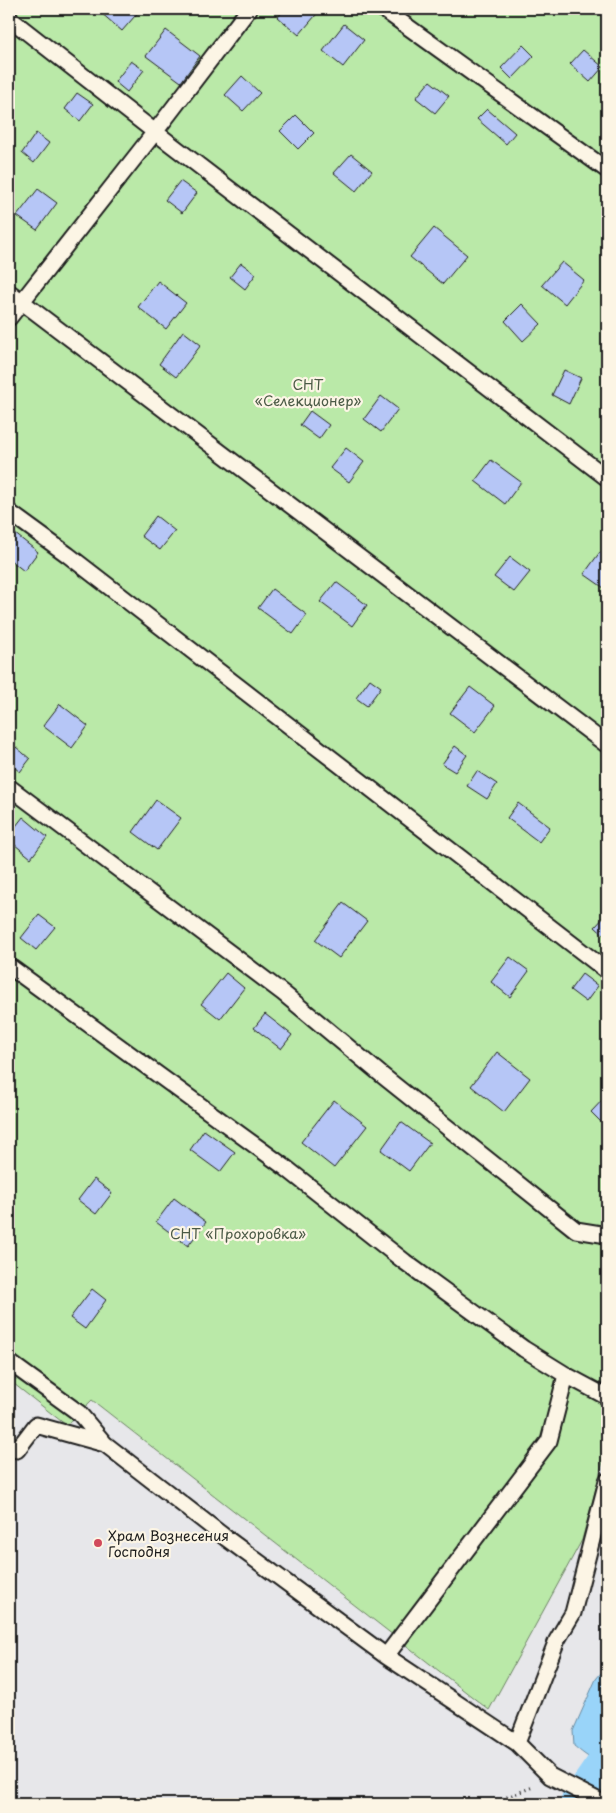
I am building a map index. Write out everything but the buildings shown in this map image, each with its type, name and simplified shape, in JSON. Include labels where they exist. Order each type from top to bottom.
[{"type":"lane","points":[[9,318],[249,9]]},
{"type":"lane","points":[[383,9],[607,170]]},
{"type":"lane","points":[[9,18],[607,478]]},
{"type":"lane","points":[[9,292],[607,745]]},
{"type":"lane","points":[[9,512],[68,555],[607,971]]},
{"type":"lane","points":[[9,787],[283,993],[383,1076],[576,1230],[607,1235]]},
{"type":"lane","points":[[9,966],[286,1168],[413,1268],[524,1349],[566,1375],[607,1396]]},
{"type":"lane","points":[[9,1362],[79,1413],[105,1444],[226,1538],[386,1656],[517,1743],[550,1776],[605,1804]]},
{"type":"lane","points":[[386,1656],[549,1441],[566,1375]]},
{"type":"lane","points":[[9,1444],[17,1450],[36,1425],[105,1444]]},
{"type":"lane","points":[[517,1743],[557,1640],[573,1613],[607,1481]]},
{"type":"path","points":[[488,1804],[529,1790],[550,1776]]},
{"type":"green space","name":"СНТ «Селекционер»","points":[[9,9],[607,9],[607,1447],[582,1540],[489,1710],[92,1400],[66,1425],[9,1380]]},
{"type":"water","points":[[607,1666],[607,1761],[602,1762],[589,1757],[574,1746],[573,1731],[596,1679]]},
{"type":"waterway","points":[[584,1804],[607,1771]]},
{"type":"place","name":"Храм Вознесения Господня","points":[[98,1543]]},
{"type":"park label","name":"СНТ «Прохоровка»","points":[[238,1233]]}]
